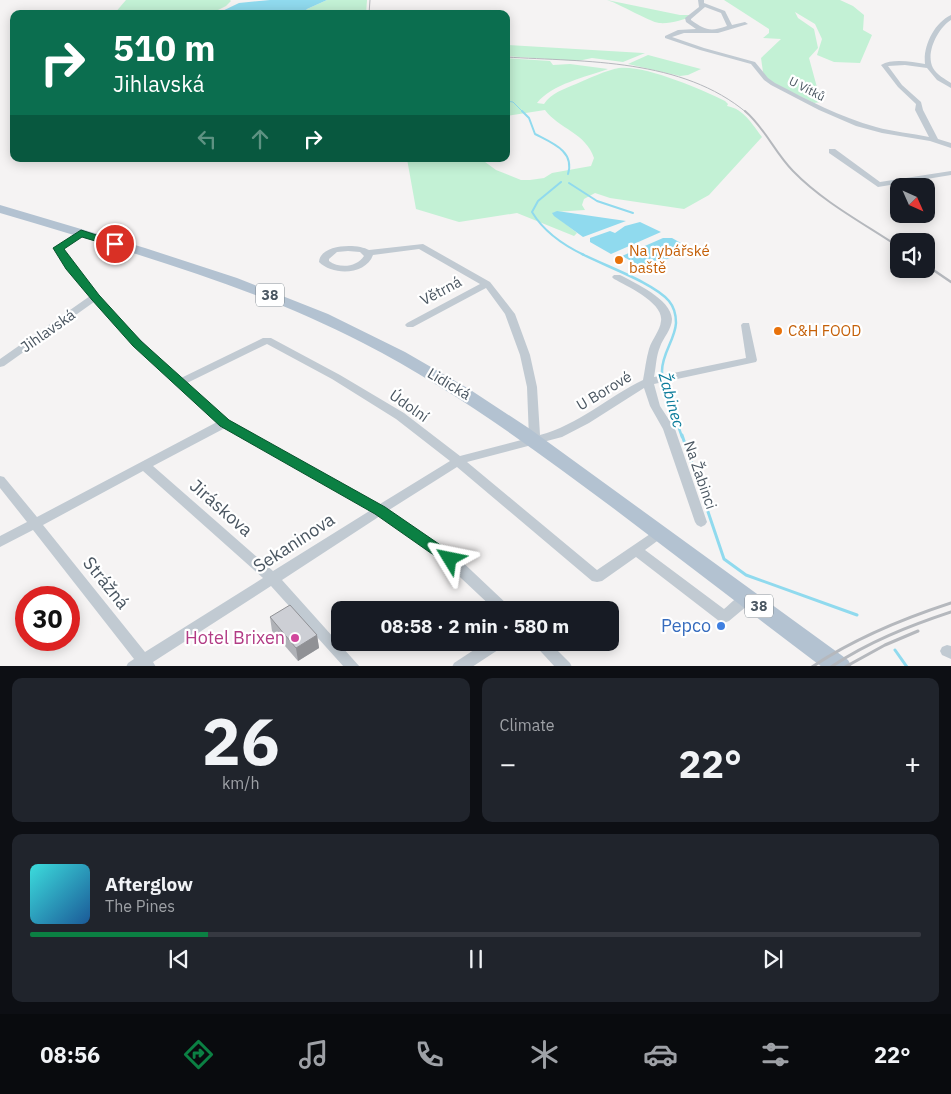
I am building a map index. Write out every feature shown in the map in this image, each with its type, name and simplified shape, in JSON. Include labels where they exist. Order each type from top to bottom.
[{"type":"main road","name":"Lidická","points":[[0,208],[227,279],[324,318],[366,338],[441,379],[535,440],[840,666]]},
{"type":"street","points":[[730,26],[723,12],[702,2],[700,11],[688,18],[688,21],[706,31],[745,24]]},
{"type":"street","points":[[929,66],[929,54],[936,32],[951,17]]},
{"type":"street","name":"U Vítků","points":[[706,31],[669,34],[667,37],[753,63],[766,79],[773,84],[849,121],[882,131],[935,140],[950,146]]},
{"type":"street","points":[[935,140],[919,110],[919,103],[900,86],[884,64],[929,66],[951,86]]},
{"type":"street","points":[[940,78],[951,77]]},
{"type":"street","points":[[832,151],[878,185],[951,173]]},
{"type":"street","points":[[81,233],[58,248],[96,298],[137,343],[179,383],[225,423],[380,510],[450,559],[494,601]]},
{"type":"street","points":[[367,253],[420,246],[486,284],[510,314],[525,355],[532,387],[535,440]]},
{"type":"street","name":"U Borové","points":[[535,440],[558,434],[585,420],[634,389],[658,380],[654,348],[665,327],[667,318],[663,309],[652,297],[617,277]]},
{"type":"street","name":"Větrná","points":[[410,325],[486,284]]},
{"type":"street","name":"Jihlavská","points":[[0,364],[96,298]]},
{"type":"street","points":[[658,380],[752,360],[746,325]]},
{"type":"street","name":"Údolní","points":[[179,383],[267,340],[336,377],[400,416],[458,461],[597,577],[636,550]]},
{"type":"street","name":"Na Žabinci","points":[[658,380],[655,406],[669,429],[701,522]]},
{"type":"street","points":[[0,542],[225,423]]},
{"type":"street","name":"Sekaninova","points":[[142,664],[458,461],[535,440]]},
{"type":"street","name":"Jiráskova","points":[[145,466],[273,579],[353,666]]},
{"type":"street","name":"Strážná","points":[[0,480],[142,664]]},
{"type":"street","points":[[660,533],[636,550],[724,617],[748,597]]},
{"type":"street","points":[[459,666],[484,651]]},
{"type":"street","points":[[549,651],[565,666]]},
{"type":"green space","points":[[126,0],[231,1],[218,10],[117,10]]},
{"type":"green space","points":[[327,0],[367,0],[366,10],[307,9]]},
{"type":"green space","points":[[607,0],[680,15],[694,15],[677,21],[659,23]]},
{"type":"green space","points":[[724,0],[840,0],[853,6],[864,15],[863,30],[872,35],[860,63],[834,62],[817,55],[822,39],[815,24],[795,12],[798,18],[814,29],[818,48],[809,58],[821,102],[814,103],[767,80],[763,72],[761,58],[781,39],[763,38],[769,33],[769,29]]},
{"type":"green space","points":[[510,45],[645,53],[623,62],[592,58],[578,61],[510,56]]},
{"type":"green space","points":[[648,55],[701,69],[688,75],[680,76],[628,64]]},
{"type":"green space","points":[[510,58],[550,61],[553,65],[570,64],[608,69],[560,86],[543,96],[537,103],[544,104],[558,92],[603,73],[619,68],[630,68],[673,79],[725,101],[728,104],[727,106],[743,114],[762,137],[709,195],[684,209],[610,198],[595,193],[584,199],[582,205],[585,210],[554,212],[553,214],[577,233],[574,236],[517,213],[459,222],[416,209],[408,162],[485,162],[496,170],[521,180],[544,178],[552,173],[591,166],[594,158],[585,143],[557,122],[545,110],[510,115]]},
{"type":"water","points":[[270,0],[327,0],[306,10],[224,10],[239,3]]},
{"type":"water","points":[[557,211],[626,221],[583,237],[554,216],[552,213]]},
{"type":"water","points":[[640,222],[661,232],[611,254],[590,242],[590,238],[610,231],[615,233],[625,226]]},
{"type":"water","points":[[663,238],[672,238],[688,247],[689,252],[642,267],[622,256]]},
{"type":"building","points":[[290,605],[317,635],[296,648],[270,617]]},
{"type":"waterway","name":"Žabinec","points":[[510,102],[513,102],[529,118],[535,134],[555,145],[565,154],[568,159],[568,174]]},
{"type":"waterway","name":"Žabinec","points":[[561,182],[538,201],[532,212],[542,226],[555,237],[583,254]]},
{"type":"waterway","points":[[569,183],[597,201],[633,213]]},
{"type":"waterway","name":"Žabinec","points":[[583,254],[652,288],[662,294],[672,306],[676,323],[664,358],[662,371],[667,395],[682,437]]},
{"type":"waterway","name":"Žabinec","points":[[682,435],[724,559],[746,575],[857,615]]},
{"type":"waterway","name":"Žabinec","points":[[895,650],[906,666]]},
{"type":"railway","points":[[369,10],[370,0]]},
{"type":"railway","points":[[510,57],[600,62],[663,72],[693,82],[721,95],[747,113]]},
{"type":"railway","points":[[747,113],[793,171],[817,193],[890,241]]},
{"type":"railway","points":[[935,271],[951,282]]},
{"type":"railway","points":[[814,666],[845,647],[879,630],[951,603]]},
{"type":"railway","points":[[833,666],[889,635],[951,612]]},
{"type":"railway","points":[[847,666],[885,645],[918,631]]},
{"type":"place","name":"Na rybářské baště","points":[[619,260]]},
{"type":"place","name":"C&H FOOD","points":[[778,331]]},
{"type":"place","name":"Pepco","points":[[721,626]]},
{"type":"place","name":"Hotel Brixen","points":[[295,638]]},
{"type":"route","points":[[115,244],[81,233],[58,248],[96,298],[137,343],[165,370],[225,423],[248,438],[380,510],[450,559]]}]
